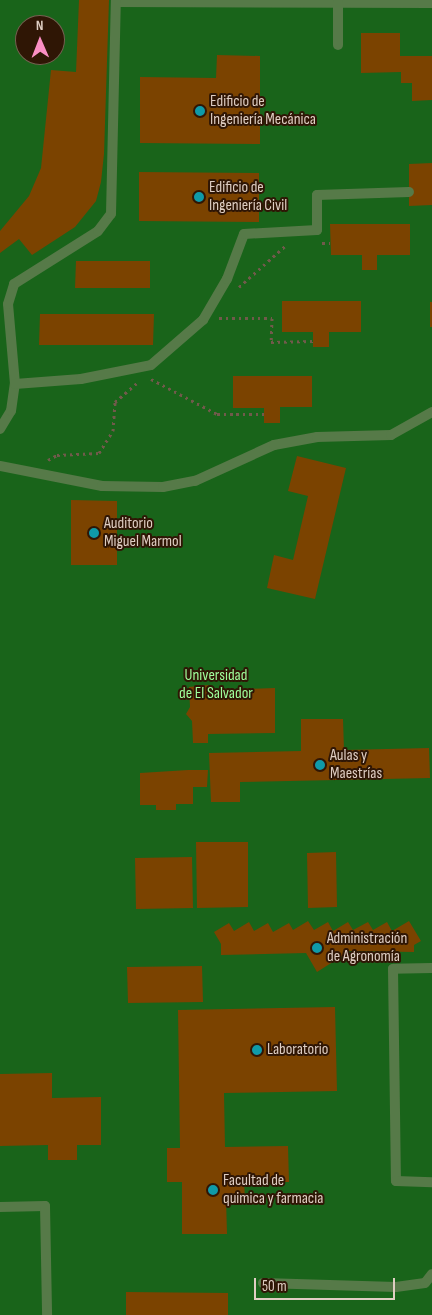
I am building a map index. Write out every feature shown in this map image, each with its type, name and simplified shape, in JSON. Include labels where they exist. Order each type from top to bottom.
[{"type":"street","points":[[0,429],[11,411],[15,384],[8,304],[14,284],[98,231],[111,214],[116,1],[432,3]]},
{"type":"street","points":[[338,3],[338,45]]},
{"type":"street","points":[[15,384],[81,379],[151,365],[204,320],[227,279],[244,234],[317,230],[317,194],[409,192]]},
{"type":"street","points":[[0,466],[102,486],[163,487],[195,481],[274,445],[317,437],[391,434],[432,412]]},
{"type":"street","points":[[432,968],[393,969],[396,1181],[432,1182]]},
{"type":"street","points":[[0,1207],[45,1206],[47,1315]]},
{"type":"street","points":[[263,1283],[396,1287],[425,1283],[432,1274]]},
{"type":"path","points":[[215,318],[272,318],[271,342],[313,341]]},
{"type":"path","points":[[146,376],[217,414],[264,414]]},
{"type":"green space","name":"Universidad de El Salvador","points":[[0,0],[432,0],[432,1315],[0,1315]]},
{"type":"building","points":[[79,0],[109,0],[104,154],[101,182],[96,201],[75,227],[32,255],[19,239],[0,253],[0,231],[29,196],[41,168],[51,70],[76,72]]},
{"type":"building","points":[[361,33],[400,33],[400,56],[432,56],[432,100],[412,101],[412,83],[401,83],[401,72],[361,73]]},
{"type":"building","name":"Edificio de Ingeniería Mecánica","points":[[217,55],[260,56],[260,144],[140,143],[140,77],[216,78]]},
{"type":"building","points":[[432,163],[432,205],[409,206],[409,164]]},
{"type":"building","name":"Edificio de Ingeniería Civil","points":[[139,172],[259,173],[259,222],[139,221]]},
{"type":"building","points":[[330,224],[410,224],[410,255],[377,255],[377,270],[362,270],[362,255],[331,255]]},
{"type":"building","points":[[76,261],[150,261],[150,288],[75,288]]},
{"type":"building","points":[[282,301],[361,301],[361,332],[329,332],[329,347],[313,347],[313,332],[282,332]]},
{"type":"building","points":[[430,302],[432,302],[432,327],[430,327]]},
{"type":"building","points":[[40,314],[154,314],[153,345],[39,345]]},
{"type":"building","points":[[233,376],[312,376],[312,407],[280,407],[280,423],[264,423],[264,408],[233,408]]},
{"type":"building","points":[[297,456],[346,468],[315,599],[267,588],[274,555],[293,560],[308,496],[288,491]]},
{"type":"building","name":"Auditorio Miguel Marmol","points":[[71,500],[117,501],[117,565],[71,565]]},
{"type":"building","points":[[209,685],[209,690],[275,688],[275,733],[208,734],[208,743],[193,743],[192,721],[186,714],[190,707],[189,687]]},
{"type":"building","name":"Aulas y Maestrías","points":[[301,719],[343,719],[344,750],[429,748],[430,778],[240,782],[240,802],[211,802],[209,753],[301,751]]},
{"type":"building","points":[[208,770],[207,787],[193,787],[193,804],[176,804],[176,810],[156,810],[156,805],[140,805],[140,773]]},
{"type":"building","points":[[196,842],[248,842],[248,907],[197,908]]},
{"type":"building","points":[[336,852],[337,907],[308,908],[307,853]]},
{"type":"building","points":[[192,857],[193,908],[136,909],[135,858]]},
{"type":"building","name":"Administración de Agronomía","points":[[308,921],[314,930],[328,922],[333,931],[348,922],[353,930],[368,922],[373,930],[387,922],[392,931],[409,921],[421,941],[414,945],[414,952],[346,951],[347,953],[317,972],[306,953],[221,955],[221,944],[214,932],[229,923],[234,931],[249,922],[254,931],[268,923],[273,932],[289,923],[293,930]]},
{"type":"building","points":[[202,966],[203,1002],[128,1003],[127,967]]},
{"type":"building","name":"Laboratorio","points":[[335,1007],[337,1091],[224,1093],[225,1147],[288,1146],[289,1182],[244,1182],[245,1198],[226,1198],[227,1234],[182,1234],[182,1182],[167,1182],[167,1148],[180,1148],[178,1010]]},
{"type":"building","points":[[52,1073],[52,1098],[101,1097],[101,1145],[77,1145],[77,1160],[48,1160],[48,1145],[0,1146],[0,1074]]},
{"type":"building","points":[[126,1292],[228,1293],[228,1315],[126,1315]]},
{"type":"place","name":"Edificio de Ingeniería Mecánica","points":[[200,111]]},
{"type":"place","name":"Edificio de Ingeniería Civil","points":[[199,197]]},
{"type":"place","name":"Auditorio Miguel Marmol","points":[[94,533]]},
{"type":"place","name":"Aulas y Maestrías","points":[[320,765]]},
{"type":"place","name":"Administración de Agronomía","points":[[317,948]]},
{"type":"place","name":"Laboratorio","points":[[257,1050]]},
{"type":"place","name":"Facultad de quimica y farmacia","points":[[213,1190]]}]
